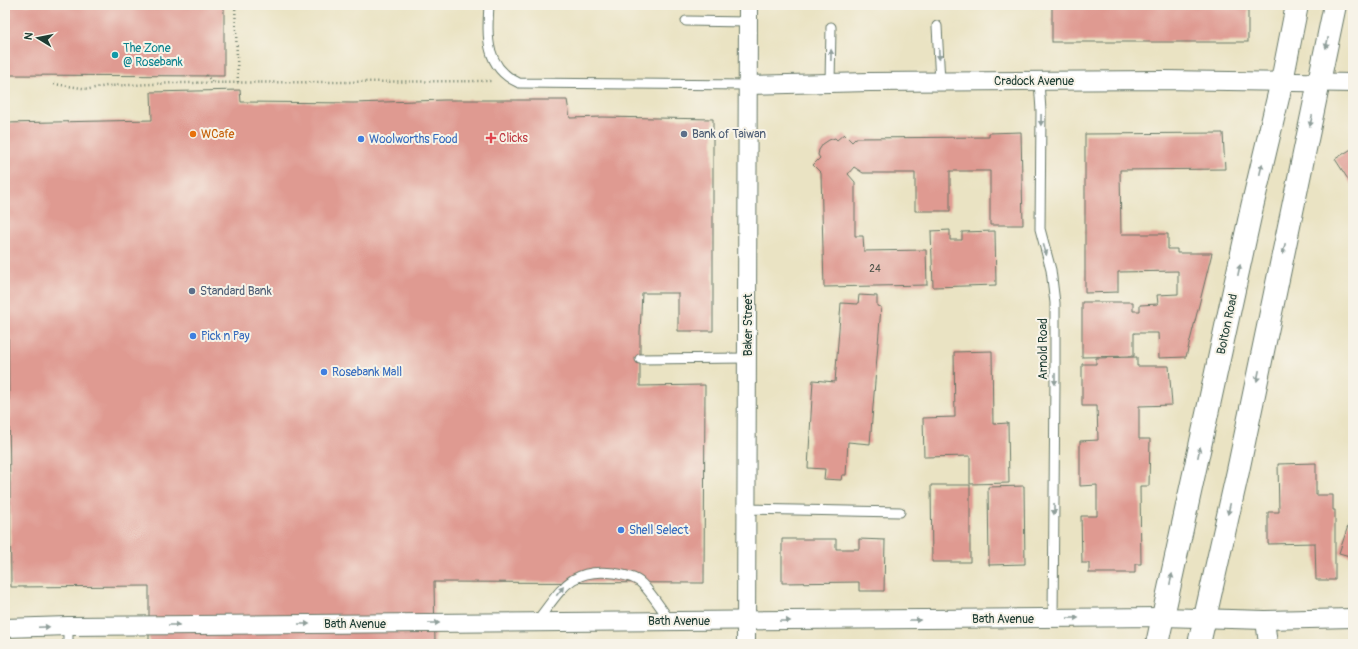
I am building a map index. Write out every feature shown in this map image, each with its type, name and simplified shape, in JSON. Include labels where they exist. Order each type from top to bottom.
[{"type":"main road","name":"Bolton Road","points":[[1157,644],[1252,207],[1282,81],[1297,5]]},
{"type":"main road","points":[[1199,644],[1238,472],[1335,5]]},
{"type":"street","name":"Baker Street","points":[[746,644],[748,510],[748,14]]},
{"type":"street","name":"Cradock Avenue","points":[[748,85],[1164,80],[1353,83]]},
{"type":"street","name":"Bath Avenue","points":[[5,628],[68,626],[1163,617],[1265,620],[1353,618]]},
{"type":"street","points":[[1265,620],[1268,644]]},
{"type":"lane","points":[[489,5],[487,37],[491,53],[499,69],[512,80],[519,83],[748,85]]},
{"type":"lane","points":[[686,20],[748,14]]},
{"type":"lane","points":[[937,26],[940,82]]},
{"type":"lane","points":[[830,83],[831,27]]},
{"type":"lane","name":"Arnold Road","points":[[1039,81],[1041,112],[1040,229],[1051,270],[1054,303],[1055,379],[1053,618]]},
{"type":"lane","points":[[640,359],[748,358]]},
{"type":"lane","points":[[748,510],[900,512]]},
{"type":"lane","points":[[536,622],[567,583],[579,575],[599,572],[621,574],[632,577],[640,582],[670,622]]},
{"type":"lane","points":[[68,626],[68,644]]},
{"type":"path","points":[[235,5],[238,83]]},
{"type":"path","points":[[206,75],[214,84]]},
{"type":"path","points":[[54,84],[89,89],[176,83],[214,84],[512,80]]},
{"type":"building","name":"The Zone @ Rosebank","points":[[5,5],[224,5],[224,76],[5,75]]},
{"type":"building","points":[[1052,5],[1248,5],[1248,42],[1052,42]]},
{"type":"building","name":"Rosebank Mall","points":[[240,90],[241,102],[354,103],[444,100],[567,100],[570,118],[602,117],[713,119],[713,331],[678,331],[678,293],[642,293],[640,332],[640,386],[705,385],[704,583],[434,582],[435,644],[149,644],[149,586],[11,587],[8,304],[5,230],[5,123],[152,120],[151,92]]},
{"type":"building","points":[[1021,132],[1023,225],[990,225],[990,171],[950,171],[950,211],[915,211],[915,173],[863,173],[854,167],[848,174],[855,182],[855,236],[863,236],[864,251],[926,250],[927,285],[824,287],[821,173],[813,165],[820,158],[818,155],[819,150],[823,144],[835,138],[837,140],[844,134],[852,142],[856,138],[989,137],[989,133]]},
{"type":"building","points":[[1223,133],[1225,169],[1120,170],[1121,234],[1168,234],[1168,249],[1177,249],[1177,253],[1212,253],[1186,357],[1159,358],[1158,333],[1134,333],[1134,356],[1082,357],[1082,302],[1133,302],[1133,311],[1140,311],[1140,305],[1158,304],[1157,295],[1178,294],[1178,271],[1118,272],[1118,292],[1085,293],[1085,134]]},
{"type":"building","points":[[1353,148],[1353,187],[1335,159]]},
{"type":"building","points":[[950,230],[950,240],[962,240],[962,232],[995,231],[996,285],[933,287],[931,231]]},
{"type":"building","points":[[859,295],[877,296],[877,306],[881,307],[870,444],[848,442],[846,475],[842,475],[841,480],[824,479],[825,469],[808,468],[813,380],[835,382],[841,303],[858,304]]},
{"type":"building","points":[[992,351],[993,424],[1008,423],[1009,483],[970,484],[970,456],[924,457],[923,418],[955,417],[954,352]]},
{"type":"building","points":[[1137,357],[1137,366],[1169,366],[1172,405],[1139,406],[1139,439],[1150,439],[1149,486],[1140,486],[1141,564],[1135,564],[1135,573],[1089,573],[1089,563],[1082,563],[1081,516],[1097,516],[1097,485],[1080,486],[1080,441],[1098,440],[1097,406],[1082,406],[1082,364],[1096,364],[1096,358]]},
{"type":"building","points":[[1316,463],[1316,495],[1333,495],[1333,510],[1335,510],[1335,580],[1316,580],[1315,543],[1268,544],[1268,512],[1279,512],[1278,464]]},
{"type":"building","points":[[931,485],[970,485],[970,562],[932,562]]},
{"type":"building","points":[[1024,486],[1025,564],[989,565],[988,487]]},
{"type":"building","points":[[1353,511],[1353,557],[1339,553]]},
{"type":"building","points":[[782,539],[836,539],[836,549],[859,549],[859,539],[885,540],[884,591],[859,591],[859,582],[782,583]]},
{"type":"place","name":"The Zone @ Rosebank","points":[[115,55]]},
{"type":"place","name":"WCafe","points":[[193,134]]},
{"type":"place","name":"Bank of Taiwan","points":[[684,134]]},
{"type":"place","name":"Clicks","points":[[491,138]]},
{"type":"place","name":"Woolworths Food","points":[[361,139]]},
{"type":"place","name":"Standard Bank","points":[[192,291]]},
{"type":"place","name":"Pick n Pay","points":[[193,336]]},
{"type":"place","name":"Rosebank Mall","points":[[324,372]]},
{"type":"place","name":"Shell Select","points":[[621,530]]}]
